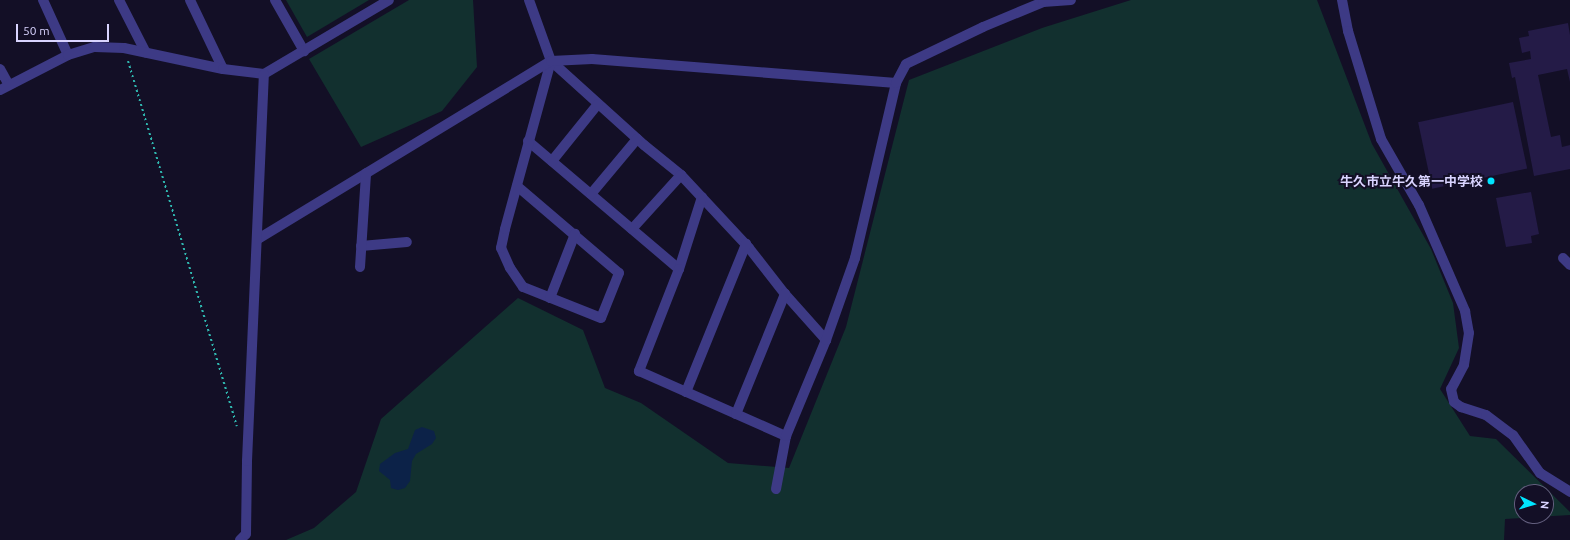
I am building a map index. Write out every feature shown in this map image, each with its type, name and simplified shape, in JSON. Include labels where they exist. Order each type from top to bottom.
[{"type":"street","points":[[43,0],[68,55]]},
{"type":"street","points":[[119,0],[146,53]]},
{"type":"street","points":[[190,0],[223,69]]},
{"type":"street","points":[[275,0],[304,51]]},
{"type":"street","points":[[0,69],[4,88],[68,55],[95,47],[124,48],[223,69],[264,74],[389,0]]},
{"type":"street","points":[[529,0],[551,61],[637,139],[681,175],[746,244],[785,294],[826,340]]},
{"type":"street","points":[[776,489],[786,436],[826,340],[855,258],[896,83],[906,64],[983,27],[1043,2],[1071,0]]},
{"type":"street","points":[[1342,0],[1348,31],[1381,139],[1419,205],[1465,311],[1469,333],[1464,365],[1451,389],[1454,402],[1461,407],[1486,415],[1513,435],[1540,473],[1570,492]]},
{"type":"street","points":[[258,239],[551,61],[592,59],[896,83]]},
{"type":"street","points":[[517,186],[619,273],[600,318],[523,287],[510,268],[501,248],[528,141],[551,61]]},
{"type":"street","points":[[240,540],[246,534],[247,461],[258,239],[264,74]]},
{"type":"street","points":[[552,161],[598,104]]},
{"type":"street","points":[[591,194],[637,139]]},
{"type":"street","points":[[528,141],[679,269]]},
{"type":"street","points":[[360,267],[366,173]]},
{"type":"street","points":[[632,229],[681,175]]},
{"type":"street","points":[[702,197],[679,269],[639,371],[786,436]]},
{"type":"street","points":[[550,298],[575,234]]},
{"type":"street","points":[[361,246],[407,242]]},
{"type":"street","points":[[686,392],[746,244]]},
{"type":"street","points":[[736,414],[785,294]]},
{"type":"path","points":[[124,48],[238,430]]},
{"type":"green space","points":[[286,0],[369,0],[307,37]]},
{"type":"green space","points":[[409,0],[473,0],[477,67],[442,111],[361,147],[309,59]]},
{"type":"green space","points":[[1131,0],[1317,0],[1372,144],[1431,249],[1453,303],[1459,348],[1440,389],[1470,436],[1496,439],[1542,484],[1514,484],[1514,518],[1505,519],[1504,540],[286,540],[314,528],[356,492],[381,419],[518,298],[583,330],[605,388],[641,403],[728,463],[789,468],[846,327],[909,80],[1042,28]]},
{"type":"green space","points":[[1554,496],[1570,512],[1570,515],[1554,516]]},
{"type":"water","points":[[422,427],[434,431],[436,438],[432,444],[416,454],[412,461],[410,481],[405,488],[398,490],[391,488],[390,480],[379,471],[380,464],[395,453],[408,449],[415,430]]},
{"type":"building","points":[[1568,23],[1570,35],[1570,82],[1567,69],[1538,75],[1551,137],[1560,135],[1562,147],[1570,145],[1570,169],[1534,176],[1515,77],[1512,78],[1509,63],[1531,59],[1530,51],[1522,53],[1519,38],[1529,36],[1528,31]]},
{"type":"building","points":[[1513,102],[1527,169],[1432,189],[1418,122]]},
{"type":"building","points":[[1531,192],[1539,234],[1531,236],[1532,243],[1506,247],[1496,198]]},
{"type":"place","name":"牛久市立牛久第一中学校","points":[[1491,181]]}]
